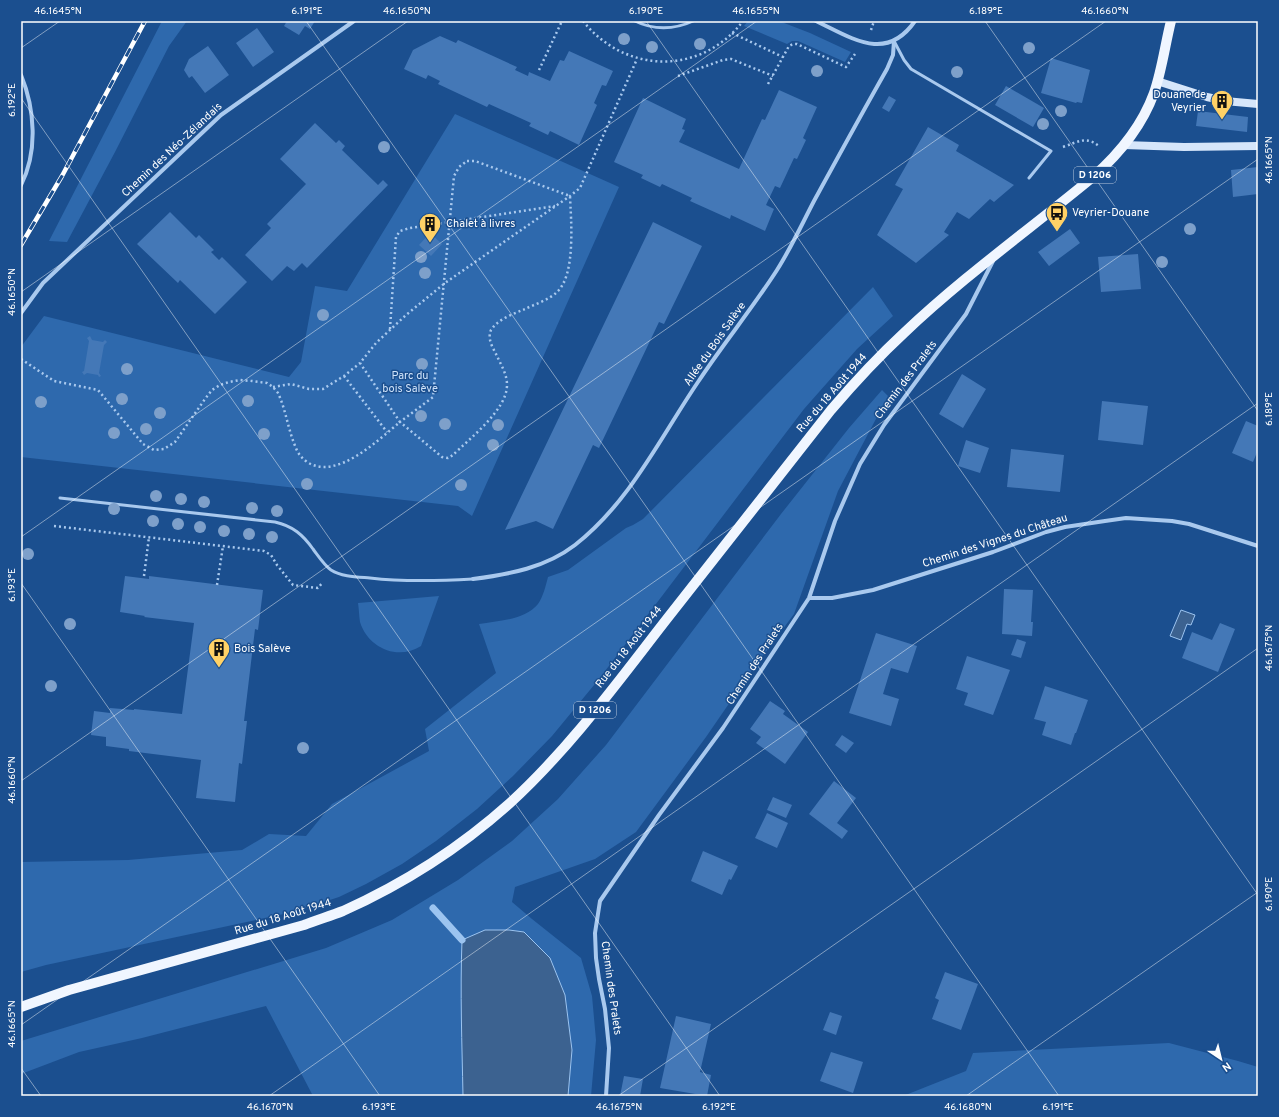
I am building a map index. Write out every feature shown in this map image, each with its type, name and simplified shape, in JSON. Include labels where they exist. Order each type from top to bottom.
[{"type":"main road","name":"D 1206","points":[[1157,81],[1171,21]]},
{"type":"main road","points":[[1157,81],[1207,97],[1225,101],[1258,104]]},
{"type":"main road","name":"Rue du 18 Août 1944","points":[[21,1007],[69,990],[304,925],[341,911],[370,898],[404,879],[483,826],[533,780],[584,724],[856,380],[924,314],[1104,167],[1124,145],[1139,124],[1150,103],[1157,81]]},
{"type":"main road","points":[[1124,145],[1184,147],[1258,146]]},
{"type":"street","name":"Chemin des Néo-Zélandais","points":[[21,313],[43,283],[221,115],[354,21]]},
{"type":"street","points":[[816,21],[864,43],[880,44],[894,41],[907,31],[915,21]]},
{"type":"street","name":"Allée du Bois Salève","points":[[473,579],[509,574],[533,568],[550,560],[576,544],[621,500],[639,475],[698,381],[778,269],[887,69],[893,54],[894,41]]},
{"type":"street","points":[[21,75],[32,118],[33,137],[30,161],[21,186]]},
{"type":"street","name":"Chemin des Pralets","points":[[606,1096],[609,1040],[598,972],[595,933],[600,901],[659,815],[723,728],[809,598],[836,521],[860,464],[884,425],[966,314],[996,254]]},
{"type":"street","name":"Chemin des Vignes du Château","points":[[809,598],[832,598],[873,590],[993,552],[1046,532],[1105,520],[1126,518],[1172,521],[1189,524],[1258,546]]},
{"type":"lane","points":[[634,21],[648,26],[668,28],[678,27],[693,21]]},
{"type":"lane","points":[[894,41],[910,69],[1051,151],[1030,178]]},
{"type":"lane","points":[[60,498],[275,522],[288,525],[299,533],[332,571],[353,577],[394,581],[473,579]]},
{"type":"path","points":[[539,70],[550,43],[562,21]]},
{"type":"path","points":[[583,21],[603,42],[621,52],[648,61],[669,62],[694,56],[719,44],[743,21]]},
{"type":"path","points":[[732,33],[783,57]]},
{"type":"path","points":[[768,84],[789,46]]},
{"type":"path","points":[[273,387],[291,384],[309,389],[323,389],[344,376],[360,363],[368,352],[406,315],[445,283],[580,188],[637,58]]},
{"type":"path","points":[[678,76],[723,60],[731,59],[773,76]]},
{"type":"path","points":[[1051,151],[1085,139],[1094,142]]},
{"type":"path","points":[[21,359],[54,381],[98,390],[143,444],[154,450],[164,449],[174,442],[212,390],[229,382],[240,380],[267,383],[273,387],[280,398],[295,448],[303,458],[311,464],[325,467],[343,463],[353,458],[433,397],[454,176],[459,166],[467,161],[475,161],[570,196]]},
{"type":"path","points":[[360,363],[400,422],[442,457],[445,458],[453,455],[498,410],[506,392],[507,384],[504,370],[491,345],[490,332],[493,327],[502,319],[546,300],[562,287],[568,271],[570,256],[572,227],[570,196]]},
{"type":"path","points":[[390,330],[396,236],[398,233],[410,228],[556,206]]},
{"type":"path","points":[[344,376],[387,432]]},
{"type":"path","points":[[54,526],[266,552],[271,555],[293,585],[318,588],[332,571]]},
{"type":"path","points":[[144,576],[149,537]]},
{"type":"path","points":[[217,585],[223,546]]},
{"type":"green space","points":[[162,21],[187,21],[169,46],[67,242],[49,241]]},
{"type":"green space","points":[[748,21],[779,21],[810,33],[851,52],[845,62],[798,41],[792,41],[787,44],[744,26]]},
{"type":"green space","name":"Parc du bois Salève","points":[[455,114],[619,187],[472,516],[458,506],[21,457],[21,347],[44,316],[289,377],[301,362],[315,286],[347,291]]},
{"type":"green space","points":[[873,287],[893,316],[857,349],[804,409],[599,679],[552,736],[513,776],[477,809],[436,841],[402,864],[339,897],[293,912],[46,965],[21,972],[21,862],[128,860],[242,850],[269,834],[306,836],[332,804],[429,751],[425,729],[496,673],[479,624],[519,617],[533,609],[541,598],[548,577],[568,570],[626,528],[643,519]]},
{"type":"green space","points":[[882,390],[888,396],[838,491],[794,614],[636,832],[595,859],[515,887],[512,902],[581,958],[592,996],[596,1040],[591,1096],[568,1096],[572,1050],[524,932],[509,930],[485,930],[461,982],[463,1014],[463,1096],[313,1096],[266,1006],[142,1038],[79,1052],[21,1074],[21,1041],[326,948],[392,920],[458,880],[512,841],[558,799],[606,745],[781,514],[849,428]]},
{"type":"green space","points":[[439,596],[421,646],[412,650],[394,652],[377,645],[364,631],[360,622],[358,603]]},
{"type":"green space","points":[[1169,1043],[1258,1067],[1258,1096],[903,1096],[966,1071],[973,1053]]},
{"type":"shaded area","points":[[1181,610],[1195,615],[1191,625],[1187,624],[1181,640],[1170,636]]},
{"type":"shaded area","points":[[485,930],[509,930],[524,932],[550,958],[565,995],[572,1050],[568,1096],[463,1096],[461,998],[462,940]]},
{"type":"building","points":[[287,21],[315,21],[310,29],[305,26],[299,35],[284,26]]},
{"type":"building","points":[[257,28],[274,52],[253,67],[236,43]]},
{"type":"building","points":[[440,36],[456,43],[458,40],[517,67],[515,70],[528,76],[529,72],[550,81],[560,60],[564,61],[569,51],[613,71],[606,86],[602,85],[594,103],[597,105],[579,145],[550,131],[548,135],[529,126],[531,123],[489,104],[487,107],[438,84],[440,81],[428,75],[426,79],[404,69],[413,50]]},
{"type":"building","points":[[208,46],[229,75],[205,93],[192,76],[189,78],[184,70],[189,59]]},
{"type":"building","points":[[1051,58],[1090,70],[1082,103],[1076,103],[1041,93]]},
{"type":"building","points":[[1006,86],[1044,108],[1033,127],[995,105]]},
{"type":"building","points":[[779,90],[817,107],[803,138],[806,140],[797,159],[794,158],[780,188],[775,186],[766,205],[774,209],[765,231],[731,215],[730,219],[690,201],[692,198],[662,184],[660,187],[641,178],[643,175],[614,162],[643,98],[686,119],[682,129],[685,130],[679,142],[739,169],[762,119],[765,120]]},
{"type":"building","points":[[889,96],[896,100],[889,112],[882,108]]},
{"type":"building","name":"Douane de Veyrier","points":[[1198,111],[1248,117],[1247,132],[1196,126]]},
{"type":"building","points":[[315,123],[336,143],[339,140],[345,146],[342,150],[378,185],[383,180],[388,185],[307,268],[302,263],[294,271],[287,266],[272,281],[245,255],[271,228],[267,224],[306,184],[280,159]]},
{"type":"building","points":[[928,127],[959,145],[956,151],[1014,185],[994,202],[990,199],[969,219],[957,212],[944,232],[949,235],[916,263],[877,235],[903,189],[895,185]]},
{"type":"building","points":[[1258,167],[1258,194],[1233,197],[1231,170]]},
{"type":"building","points":[[170,212],[196,238],[199,235],[214,250],[211,252],[219,260],[222,257],[247,282],[215,314],[180,280],[178,283],[137,244]]},
{"type":"building","points":[[653,222],[702,246],[664,324],[659,322],[599,448],[593,445],[553,529],[536,521],[505,530]]},
{"type":"building","points":[[1070,229],[1080,243],[1049,266],[1038,252]]},
{"type":"building","name":"Chalet à livres","points":[[430,233],[442,244],[431,256],[419,245]]},
{"type":"building","points":[[1138,254],[1141,289],[1101,292],[1098,257]]},
{"type":"building","points":[[90,336],[92,340],[103,342],[105,340],[107,342],[104,345],[99,373],[101,376],[99,377],[98,375],[87,373],[84,375],[82,372],[84,371],[89,341],[87,338]]},
{"type":"building","points":[[962,374],[986,389],[963,428],[939,414]]},
{"type":"building","points":[[1102,401],[1148,406],[1143,445],[1098,440]]},
{"type":"building","points":[[1246,421],[1258,426],[1258,450],[1253,462],[1232,453]]},
{"type":"building","points":[[966,440],[989,448],[980,473],[958,466]]},
{"type":"building","points":[[1011,449],[1064,455],[1060,492],[1007,487]]},
{"type":"building","name":"Bois Salève","points":[[125,576],[149,579],[149,576],[263,590],[258,630],[255,629],[244,721],[247,721],[242,764],[239,763],[235,802],[196,798],[201,760],[129,751],[129,749],[106,746],[106,737],[91,735],[94,711],[110,713],[110,708],[182,714],[194,623],[144,617],[145,616],[120,612]]},
{"type":"building","points":[[1004,589],[1033,590],[1031,622],[1033,622],[1032,636],[1002,634]]},
{"type":"building","points":[[1220,623],[1235,629],[1218,672],[1182,658],[1192,632],[1212,640]]},
{"type":"building","points":[[876,633],[917,646],[908,673],[891,668],[883,694],[899,699],[891,726],[849,713]]},
{"type":"building","points":[[1017,639],[1026,642],[1021,658],[1011,655]]},
{"type":"building","points":[[967,656],[1010,670],[993,715],[964,705],[968,693],[956,689]]},
{"type":"building","points":[[1045,686],[1088,700],[1071,745],[1042,735],[1046,722],[1034,719]]},
{"type":"building","points":[[770,701],[785,711],[783,714],[808,732],[785,764],[756,743],[761,737],[750,729]]},
{"type":"building","points":[[842,735],[854,743],[846,753],[835,745]]},
{"type":"building","points":[[834,781],[856,798],[837,823],[848,831],[842,839],[809,814]]},
{"type":"building","points":[[773,797],[792,805],[786,818],[767,810]]},
{"type":"building","points":[[767,813],[788,823],[777,848],[755,838]]},
{"type":"building","points":[[703,851],[738,866],[731,880],[729,879],[722,895],[691,881]]},
{"type":"building","points":[[945,972],[978,984],[961,1030],[932,1019],[939,1000],[935,998]]},
{"type":"building","points":[[830,1012],[842,1016],[836,1035],[823,1030]]},
{"type":"building","points":[[676,1016],[711,1024],[700,1072],[711,1075],[707,1096],[660,1088]]},
{"type":"building","points":[[831,1052],[863,1062],[853,1093],[820,1081]]},
{"type":"building","points":[[624,1076],[643,1079],[640,1096],[620,1096]]},
{"type":"waterway","points":[[433,908],[462,940]]},
{"type":"railway","points":[[21,245],[62,176],[145,21]]},
{"type":"place","name":"Douane de Veyrier","points":[[1222,120]]},
{"type":"place","name":"Veyrier-Douane","points":[[1057,232]]},
{"type":"place","name":"Chalet à livres","points":[[430,244]]},
{"type":"place","name":"Bois Salève","points":[[219,668]]}]
